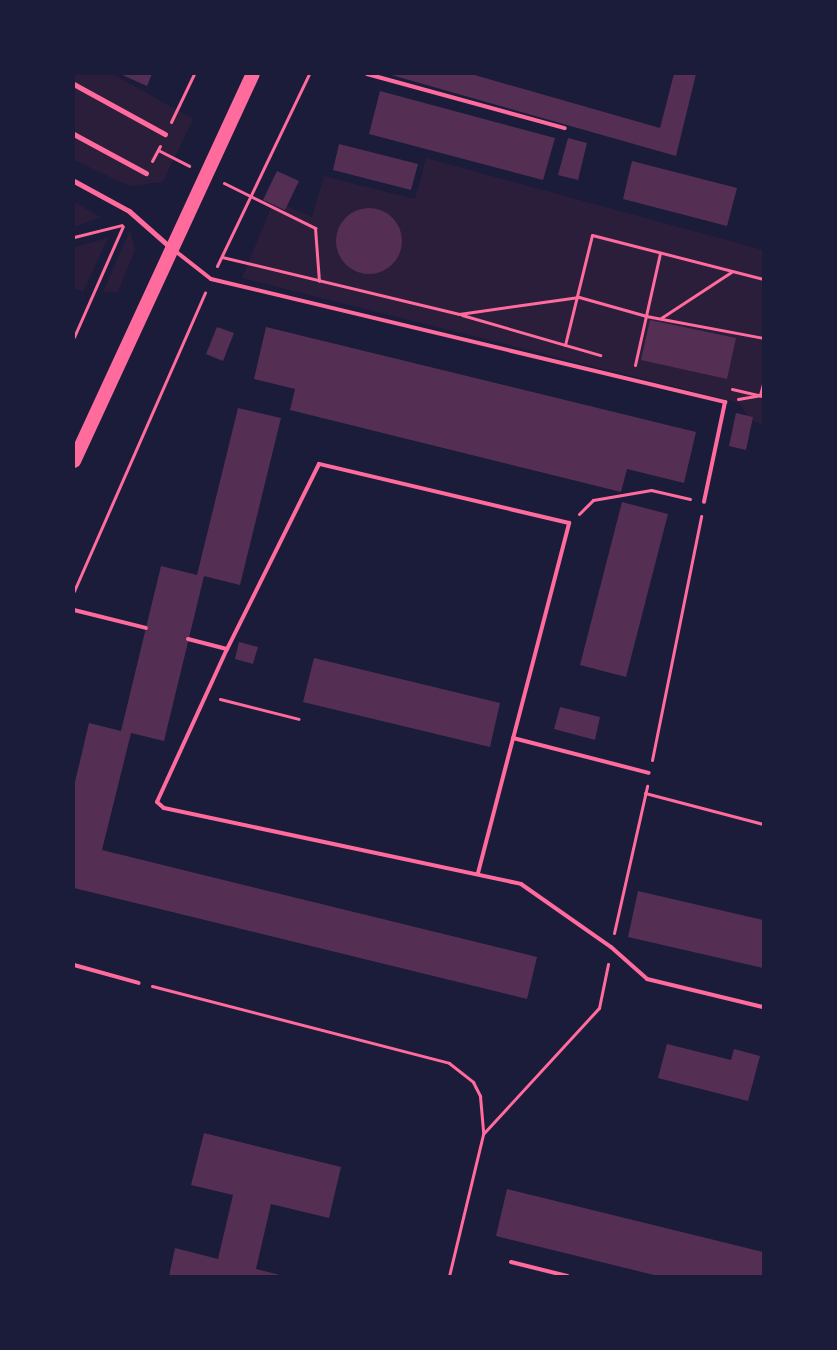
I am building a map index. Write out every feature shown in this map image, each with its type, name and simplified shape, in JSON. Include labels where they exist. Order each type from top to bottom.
[{"type":"highway","points":[[74,461],[170,247],[253,74]]},
{"type":"street","points":[[74,84],[165,134]]},
{"type":"street","points":[[74,134],[146,172]]},
{"type":"street","points":[[74,181],[129,211],[170,247]]},
{"type":"lane","points":[[367,74],[565,128]]},
{"type":"lane","points":[[170,247],[211,279],[725,402],[704,502]]},
{"type":"lane","points":[[478,873],[569,523],[319,464],[227,649],[159,794],[157,802],[164,808],[478,873],[521,884],[611,947],[648,979],[763,1008]]},
{"type":"lane","points":[[74,610],[146,628]]},
{"type":"lane","points":[[188,639],[227,649]]},
{"type":"lane","points":[[513,738],[649,773]]},
{"type":"lane","points":[[74,965],[139,983]]},
{"type":"lane","points":[[511,1262],[567,1276]]},
{"type":"path","points":[[146,172],[194,74]]},
{"type":"path","points":[[74,591],[211,279],[309,74]]},
{"type":"path","points":[[158,150],[315,228],[319,281]]},
{"type":"path","points":[[74,337],[129,211]]},
{"type":"path","points":[[74,237],[124,225]]},
{"type":"path","points":[[565,344],[592,235],[763,280]]},
{"type":"path","points":[[635,365],[660,252]]},
{"type":"path","points":[[222,257],[459,314],[609,357]]},
{"type":"path","points":[[660,318],[732,271]]},
{"type":"path","points":[[459,314],[578,297],[646,316],[763,338]]},
{"type":"path","points":[[626,362],[645,368]]},
{"type":"path","points":[[762,396],[763,384]]},
{"type":"path","points":[[722,386],[762,396]]},
{"type":"path","points":[[725,402],[762,396]]},
{"type":"path","points":[[483,1134],[599,1008],[704,502],[651,490],[593,500],[569,523]]},
{"type":"path","points":[[205,696],[300,718]]},
{"type":"path","points":[[645,793],[763,824]]},
{"type":"path","points":[[139,983],[449,1063],[473,1082],[480,1096],[483,1134],[449,1276]]},
{"type":"shaded area","points":[[74,74],[113,74],[193,119],[163,182],[129,186],[74,160]]},
{"type":"shaded area","points":[[426,158],[763,250],[763,424],[751,421],[739,403],[242,278],[274,200],[312,217],[324,176],[415,199]]},
{"type":"shaded area","points":[[74,202],[101,217],[102,217],[74,227]]},
{"type":"shaded area","points":[[130,230],[135,250],[118,292],[103,292]]},
{"type":"shaded area","points":[[108,238],[83,292],[74,288],[74,247]]},
{"type":"building","points":[[120,74],[152,74],[147,86]]},
{"type":"building","points":[[388,74],[471,74],[660,128],[674,74],[696,74],[676,156]]},
{"type":"building","points":[[380,91],[555,138],[543,180],[369,134]]},
{"type":"building","points":[[568,138],[587,143],[578,180],[558,175]]},
{"type":"building","points":[[339,144],[418,164],[411,190],[333,170]]},
{"type":"building","points":[[632,161],[737,188],[727,226],[623,199]]},
{"type":"building","points":[[277,171],[299,181],[285,210],[263,200]]},
{"type":"building","points":[[363,208],[375,208],[387,213],[397,223],[402,235],[400,254],[387,269],[375,274],[363,274],[351,269],[341,259],[336,247],[336,235],[341,223],[351,213]]},
{"type":"building","points":[[650,320],[736,338],[727,379],[641,360]]},
{"type":"building","points":[[217,327],[234,333],[223,361],[206,354]]},
{"type":"building","points":[[266,327],[696,432],[684,483],[627,469],[621,492],[290,410],[295,389],[254,379]]},
{"type":"building","points":[[238,408],[281,418],[240,585],[204,576],[164,741],[131,733],[102,850],[537,957],[527,999],[74,888],[74,786],[89,723],[121,731],[161,566],[197,575]]},
{"type":"building","points":[[736,413],[753,417],[746,450],[729,446]]},
{"type":"building","points":[[622,502],[668,514],[626,677],[580,665]]},
{"type":"building","points":[[239,642],[258,647],[253,664],[235,659]]},
{"type":"building","points":[[314,658],[500,703],[490,747],[303,702]]},
{"type":"building","points":[[560,707],[600,717],[595,740],[554,729]]},
{"type":"building","points":[[638,891],[763,920],[763,968],[628,937]]},
{"type":"building","points":[[667,1044],[731,1060],[734,1049],[760,1056],[748,1101],[658,1078]]},
{"type":"building","points":[[204,1133],[341,1167],[329,1218],[271,1204],[256,1269],[284,1276],[169,1276],[175,1248],[218,1259],[233,1195],[191,1185]]},
{"type":"building","points":[[507,1189],[763,1252],[763,1276],[658,1276],[496,1236]]}]
